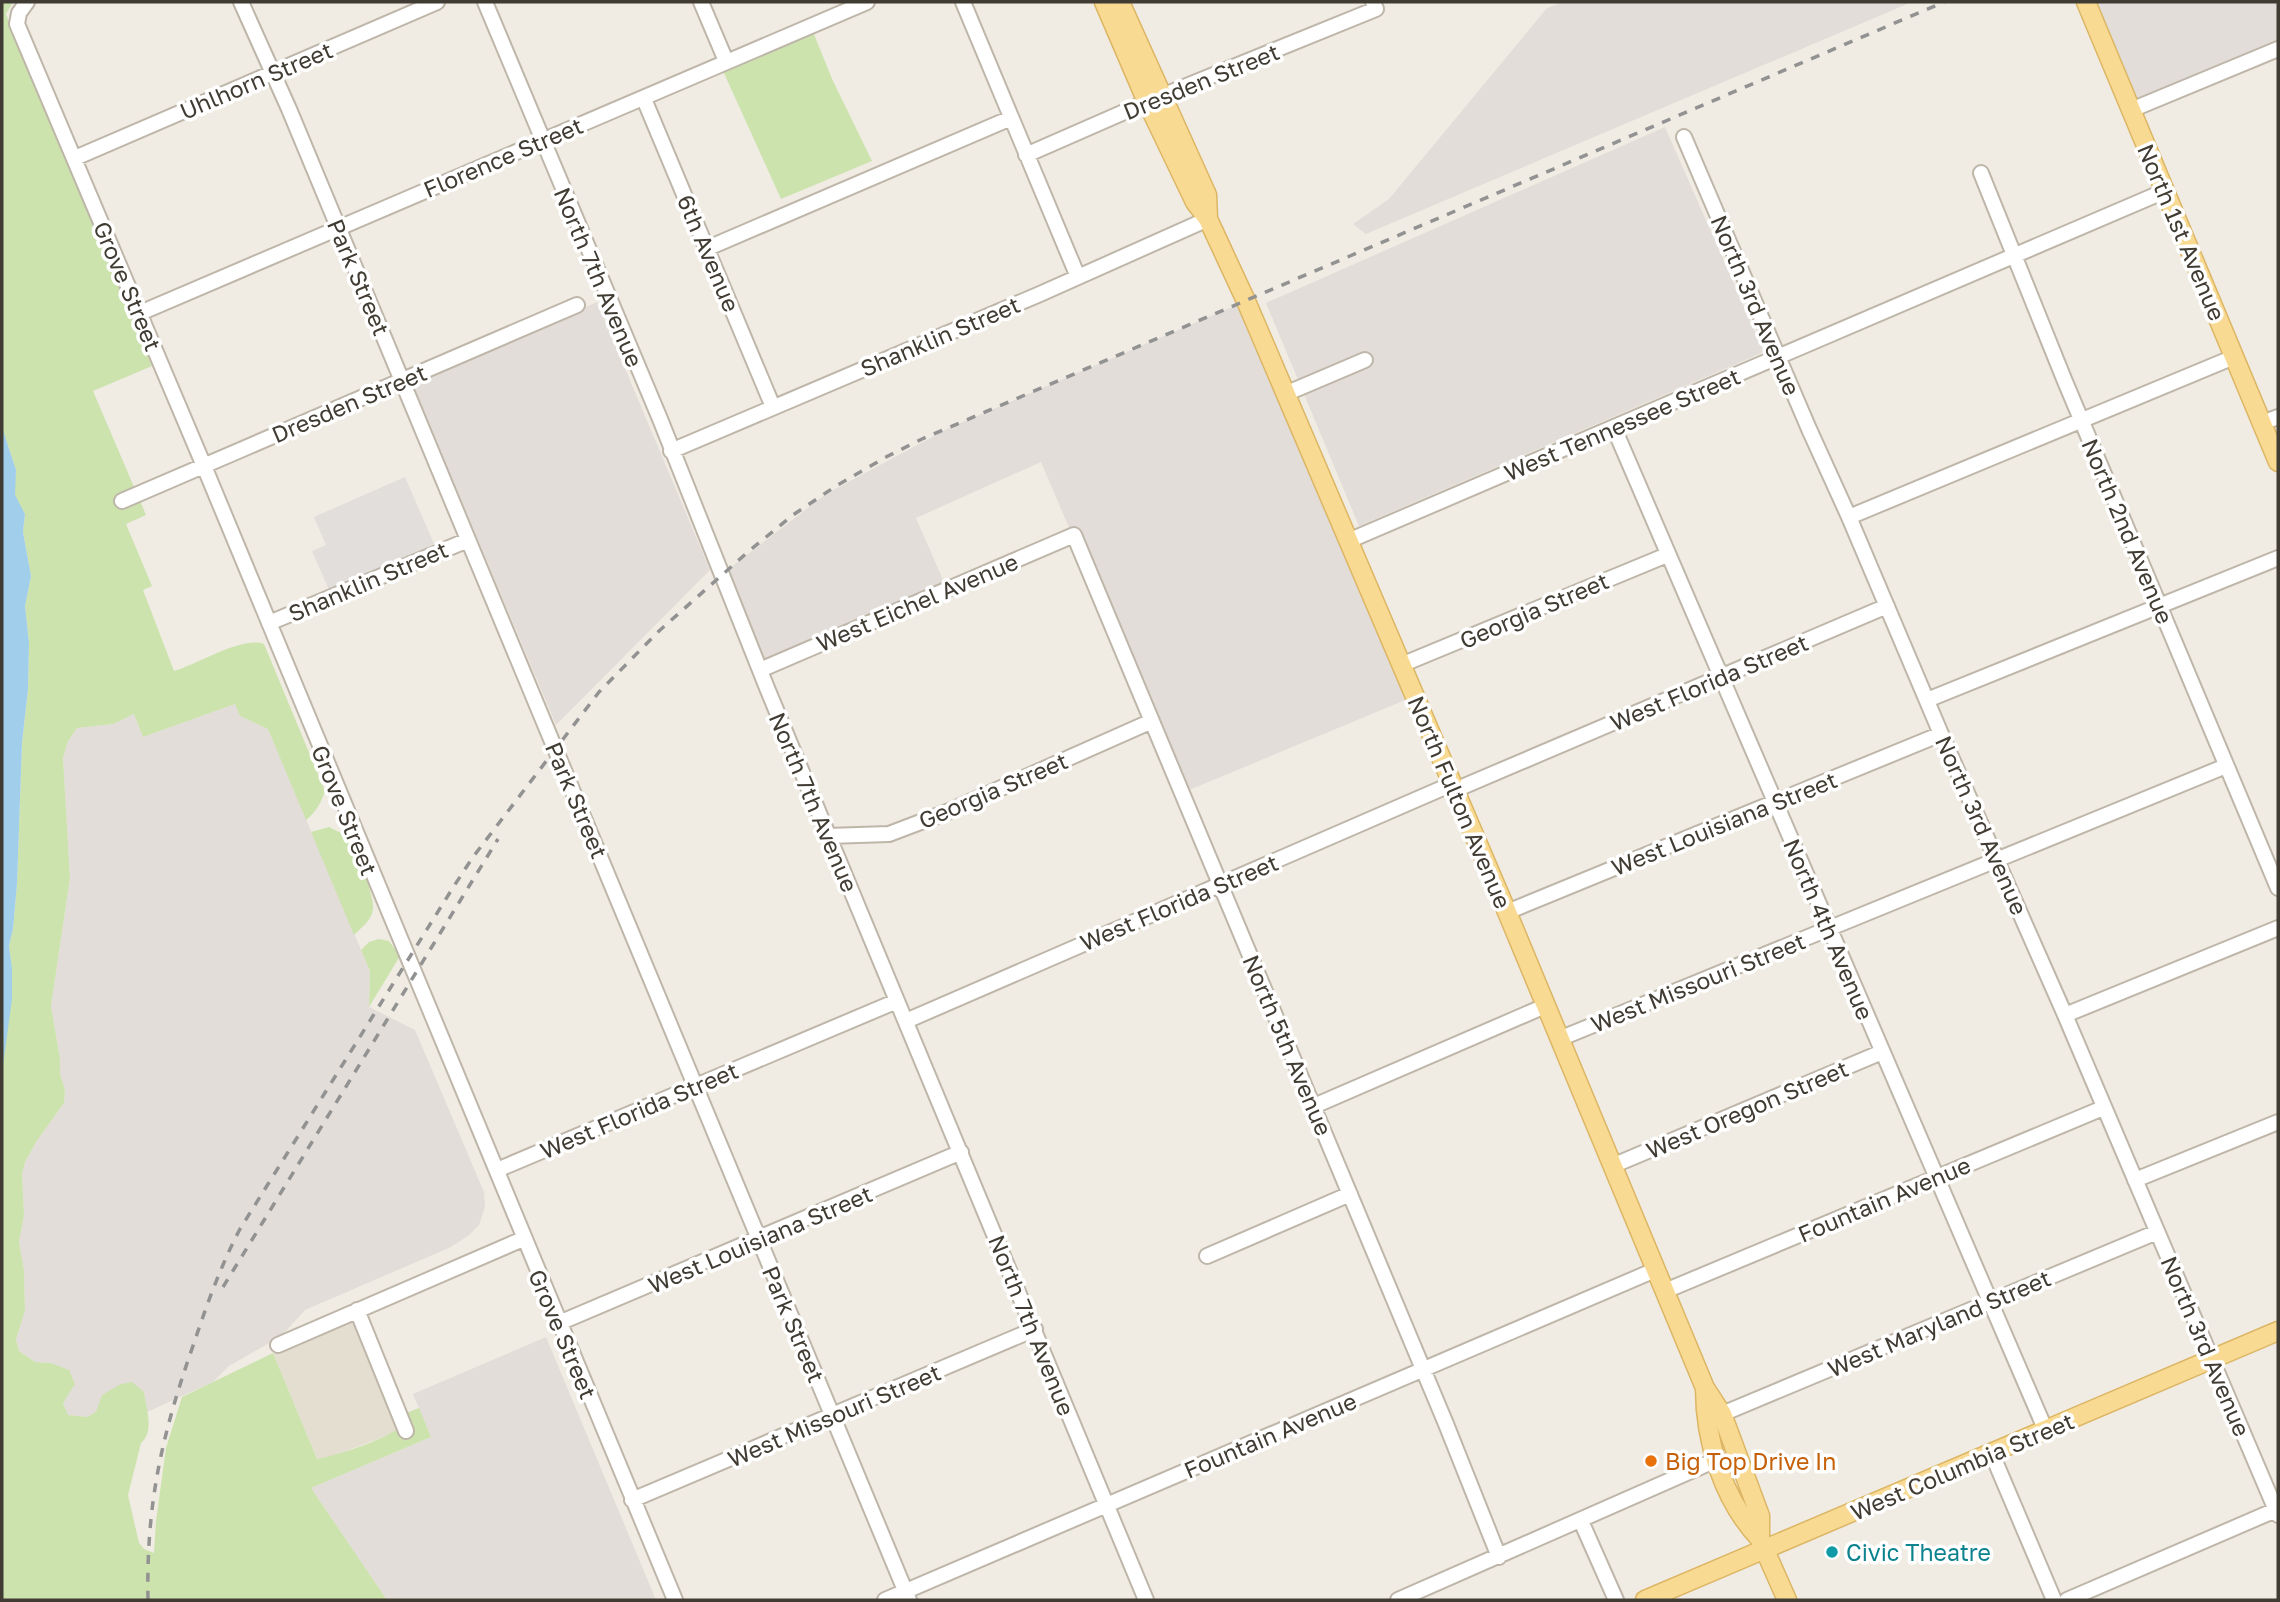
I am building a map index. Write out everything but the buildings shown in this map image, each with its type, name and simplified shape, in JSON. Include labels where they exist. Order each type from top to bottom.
[{"type":"main road","name":"North Fulton Avenue","points":[[1104,2],[1154,100]]},
{"type":"main road","name":"North Fulton Avenue","points":[[1120,2],[1154,100],[1195,202],[1208,219],[1285,394],[1507,912],[1705,1388],[1722,1414],[1760,1516],[1762,1544]]},
{"type":"main road","name":"North 1st Avenue","points":[[2086,2],[2234,357],[2270,420],[2278,461]]},
{"type":"main road","name":"West Columbia Street","points":[[1645,1600],[1762,1544],[1992,1454],[2278,1331]]},
{"type":"main road","name":"North Fulton Avenue","points":[[1705,1388],[1705,1418],[1716,1460],[1745,1523],[1762,1544],[1787,1600]]},
{"type":"street","name":"Grove Street","points":[[27,2],[21,8],[17,19],[674,1600]]},
{"type":"street","name":"Park Street","points":[[241,2],[338,227],[907,1596]]},
{"type":"street","name":"Uhlhorn Street","points":[[75,158],[437,2]]},
{"type":"street","name":"North 7th Avenue","points":[[485,2],[660,419],[828,836],[1146,1600]]},
{"type":"street","points":[[701,2],[726,61]]},
{"type":"street","name":"Florence Street","points":[[140,313],[867,2]]},
{"type":"street","points":[[962,2],[1078,277]]},
{"type":"street","name":"Dresden Street","points":[[1026,155],[1375,6]]},
{"type":"street","points":[[2131,110],[2278,49]]},
{"type":"street","name":"6th Avenue","points":[[644,99],[773,407]]},
{"type":"street","points":[[708,248],[1011,118]]},
{"type":"street","name":"North 3rd Avenue","points":[[1684,137],[2278,1511]]},
{"type":"street","name":"North 2nd Avenue","points":[[1981,173],[2278,888]]},
{"type":"street","name":"West Tennessee Street","points":[[1348,541],[2165,191]]},
{"type":"street","name":"Shanklin Street","points":[[671,451],[1208,219]]},
{"type":"street","name":"Dresden Street","points":[[122,501],[577,304]]},
{"type":"street","points":[[1849,517],[2234,357]]},
{"type":"street","points":[[1285,394],[1365,360]]},
{"type":"street","name":"North 4th Avenue","points":[[1614,428],[2046,1431]]},
{"type":"street","name":"West Eichel Avenue","points":[[760,670],[1073,535]]},
{"type":"street","name":"North 5th Avenue","points":[[1073,535],[1314,1106],[1499,1557]]},
{"type":"street","name":"Shanklin Street","points":[[268,623],[468,540]]},
{"type":"street","name":"Georgia Street","points":[[1401,665],[1667,555]]},
{"type":"street","points":[[1927,701],[2278,558]]},
{"type":"street","name":"West Florida Street","points":[[905,1021],[1221,884],[1886,606]]},
{"type":"street","name":"Georgia Street","points":[[828,836],[889,834],[947,812],[1152,721]]},
{"type":"street","name":"West Louisiana Street","points":[[1507,912],[1941,734]]},
{"type":"street","name":"West Missouri Street","points":[[1559,1039],[2226,766]]},
{"type":"street","points":[[2065,1015],[2278,928]]},
{"type":"street","name":"West Florida Street","points":[[497,1170],[897,1001]]},
{"type":"street","points":[[1314,1106],[1545,1006]]},
{"type":"street","name":"West Oregon Street","points":[[1612,1166],[1882,1052]]},
{"type":"street","name":"Fountain Avenue","points":[[1665,1291],[2104,1108]]},
{"type":"street","points":[[2135,1180],[2278,1122]]},
{"type":"street","name":"West Louisiana Street","points":[[559,1323],[961,1152]]},
{"type":"street","points":[[1207,1256],[1350,1194]]},
{"type":"street","name":"West Maryland Street","points":[[1722,1414],[2157,1232]]},
{"type":"street","points":[[278,1345],[523,1239]]},
{"type":"street","name":"Fountain Avenue","points":[[885,1600],[907,1596],[1107,1506],[1655,1270]]},
{"type":"street","points":[[357,1310],[406,1431]]},
{"type":"street","name":"West Missouri Street","points":[[632,1500],[1035,1329]]},
{"type":"street","points":[[1992,1454],[2054,1600]]},
{"type":"street","points":[[1398,1600],[1716,1460]]},
{"type":"street","points":[[2067,1600],[2278,1511]]},
{"type":"street","points":[[1581,1521],[1616,1600]]},
{"type":"shaded area","points":[[1563,2],[1912,2],[1366,234],[1353,224],[1389,199],[1547,8]]},
{"type":"shaded area","points":[[2086,2],[2278,2],[2278,49],[2131,110]]},
{"type":"shaded area","points":[[1665,127],[1764,352],[1359,526],[1266,303]]},
{"type":"shaded area","points":[[1246,301],[1415,696],[1182,793],[1041,462],[916,518],[947,589],[760,670],[722,574],[826,494],[949,428]]},
{"type":"shaded area","points":[[597,302],[710,570],[556,725],[412,383]]},
{"type":"shaded area","points":[[405,477],[434,544],[329,590],[312,551],[326,545],[314,517]]},
{"type":"shaded area","points":[[235,704],[240,716],[268,729],[370,971],[369,1007],[415,1030],[484,1192],[485,1207],[479,1225],[451,1247],[305,1310],[286,1331],[229,1366],[213,1382],[147,1412],[144,1392],[87,1417],[67,1415],[51,1363],[35,1362],[19,1351],[16,1339],[25,1311],[24,1270],[19,1242],[24,1215],[22,1174],[36,1142],[64,1103],[65,1090],[60,1074],[51,1006],[70,878],[63,758],[68,741],[77,728],[113,724],[134,714],[143,737]]},
{"type":"shaded area","points":[[348,1321],[353,1322],[398,1431],[336,1455],[317,1459],[273,1353]]},
{"type":"shaded area","points":[[546,1337],[656,1600],[387,1600],[311,1488],[431,1437],[413,1394]]},
{"type":"green space","points":[[2,2],[13,2],[6,14],[152,366],[93,391],[146,515],[126,524],[152,586],[143,590],[174,671],[231,647],[264,644],[325,791],[318,807],[306,820],[268,729],[240,716],[235,704],[143,737],[134,714],[113,724],[77,728],[68,741],[63,758],[70,878],[51,1006],[60,1074],[65,1090],[64,1103],[36,1142],[22,1174],[24,1215],[19,1242],[24,1270],[25,1311],[16,1339],[19,1351],[35,1362],[51,1363],[69,1370],[75,1384],[63,1403],[68,1415],[87,1417],[96,1412],[102,1395],[121,1384],[132,1382],[144,1392],[149,1426],[141,1443],[128,1495],[139,1543],[144,1549],[154,1553],[166,1448],[182,1397],[273,1353],[317,1459],[351,1450],[388,1435],[406,1423],[406,1413],[419,1408],[431,1437],[311,1488],[387,1600],[2,1600],[2,1073],[12,968],[9,946],[17,884],[22,743],[28,689],[29,643],[25,606],[31,576],[23,532],[25,514],[14,495],[16,470],[2,427]]},
{"type":"green space","points":[[813,32],[833,81],[872,161],[781,199],[723,71]]},
{"type":"green space","points":[[329,827],[351,842],[362,865],[373,903],[371,917],[354,935],[311,832]]},
{"type":"green space","points":[[379,939],[389,941],[400,956],[369,1007],[370,971],[361,950],[369,942]]},
{"type":"water","points":[[2,427],[16,470],[15,495],[25,514],[23,532],[31,576],[25,606],[29,643],[28,689],[22,743],[17,884],[9,946],[12,999],[2,1073]]},
{"type":"railway","points":[[148,1600],[153,1500],[165,1439],[204,1314],[240,1229],[473,857],[599,692],[659,631],[793,515],[836,486],[922,439],[1944,2]]},
{"type":"railway","points":[[223,1287],[498,839]]},
{"type":"place","name":"Big Top Drive In","points":[[1651,1461]]},
{"type":"place","name":"Civic Theatre","points":[[1832,1552]]}]
